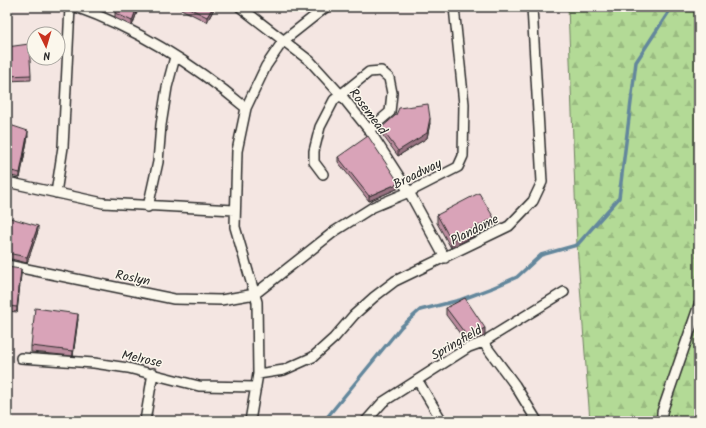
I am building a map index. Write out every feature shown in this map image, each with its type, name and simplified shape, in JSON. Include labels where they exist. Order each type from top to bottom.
[{"type":"street","points":[[56,193],[63,146],[70,7]]},
{"type":"street","points":[[76,7],[100,16],[157,45],[225,90],[246,108]]},
{"type":"street","name":"Rosemead","points":[[240,7],[310,61],[341,95],[369,130],[409,192],[445,258]]},
{"type":"street","points":[[250,421],[258,374],[257,302],[235,227],[234,210],[237,150],[246,108],[266,66],[283,41],[326,7]]},
{"type":"street","name":"Broadway","points":[[255,294],[341,227],[373,207],[409,192],[458,167],[463,156],[464,104],[454,7]]},
{"type":"street","name":"Plandome","points":[[258,374],[284,370],[313,357],[334,338],[359,311],[395,281],[509,226],[533,201],[542,182],[532,7]]},
{"type":"street","points":[[148,207],[158,162],[161,125],[167,87],[175,57]]},
{"type":"street","points":[[323,174],[314,162],[314,151],[320,127],[334,100],[369,72],[381,71],[390,78],[392,93],[390,112],[369,130]]},
{"type":"street","points":[[7,182],[103,204],[234,210]]},
{"type":"street","name":"Roslyn","points":[[7,265],[174,299],[220,300],[255,294]]},
{"type":"street","name":"Springfield","points":[[366,421],[383,402],[469,347],[483,342],[564,292]]},
{"type":"street","points":[[662,421],[662,412],[699,305]]},
{"type":"street","points":[[483,342],[515,385],[537,421]]},
{"type":"street","name":"Melrose","points":[[21,358],[94,363],[154,373],[199,386],[256,387]]},
{"type":"street","points":[[146,421],[154,373]]},
{"type":"street","points":[[418,381],[442,421]]},
{"type":"green space","points":[[568,7],[699,7],[699,421],[590,421],[577,245]]},
{"type":"building","points":[[117,7],[137,7],[132,21],[115,13]]},
{"type":"building","points":[[187,7],[213,7],[207,17]]},
{"type":"building","points":[[26,44],[26,66],[30,66],[31,75],[7,76],[7,47]]},
{"type":"building","points":[[428,104],[430,118],[427,133],[398,151],[381,128],[396,115],[399,108]]},
{"type":"building","points":[[7,124],[28,131],[20,173],[7,170]]},
{"type":"building","points":[[368,136],[399,183],[369,196],[338,157]]},
{"type":"building","points":[[479,193],[494,218],[451,240],[437,215]]},
{"type":"building","points":[[7,217],[38,226],[27,257],[7,253]]},
{"type":"building","points":[[7,267],[21,269],[17,307],[7,306]]},
{"type":"building","points":[[465,298],[485,328],[467,336],[446,308]]},
{"type":"building","points":[[35,308],[78,314],[73,351],[31,346]]},
{"type":"waterway","points":[[324,421],[401,327],[420,310],[460,300],[492,288],[517,277],[541,255],[577,245],[619,198],[636,62],[672,7]]}]
